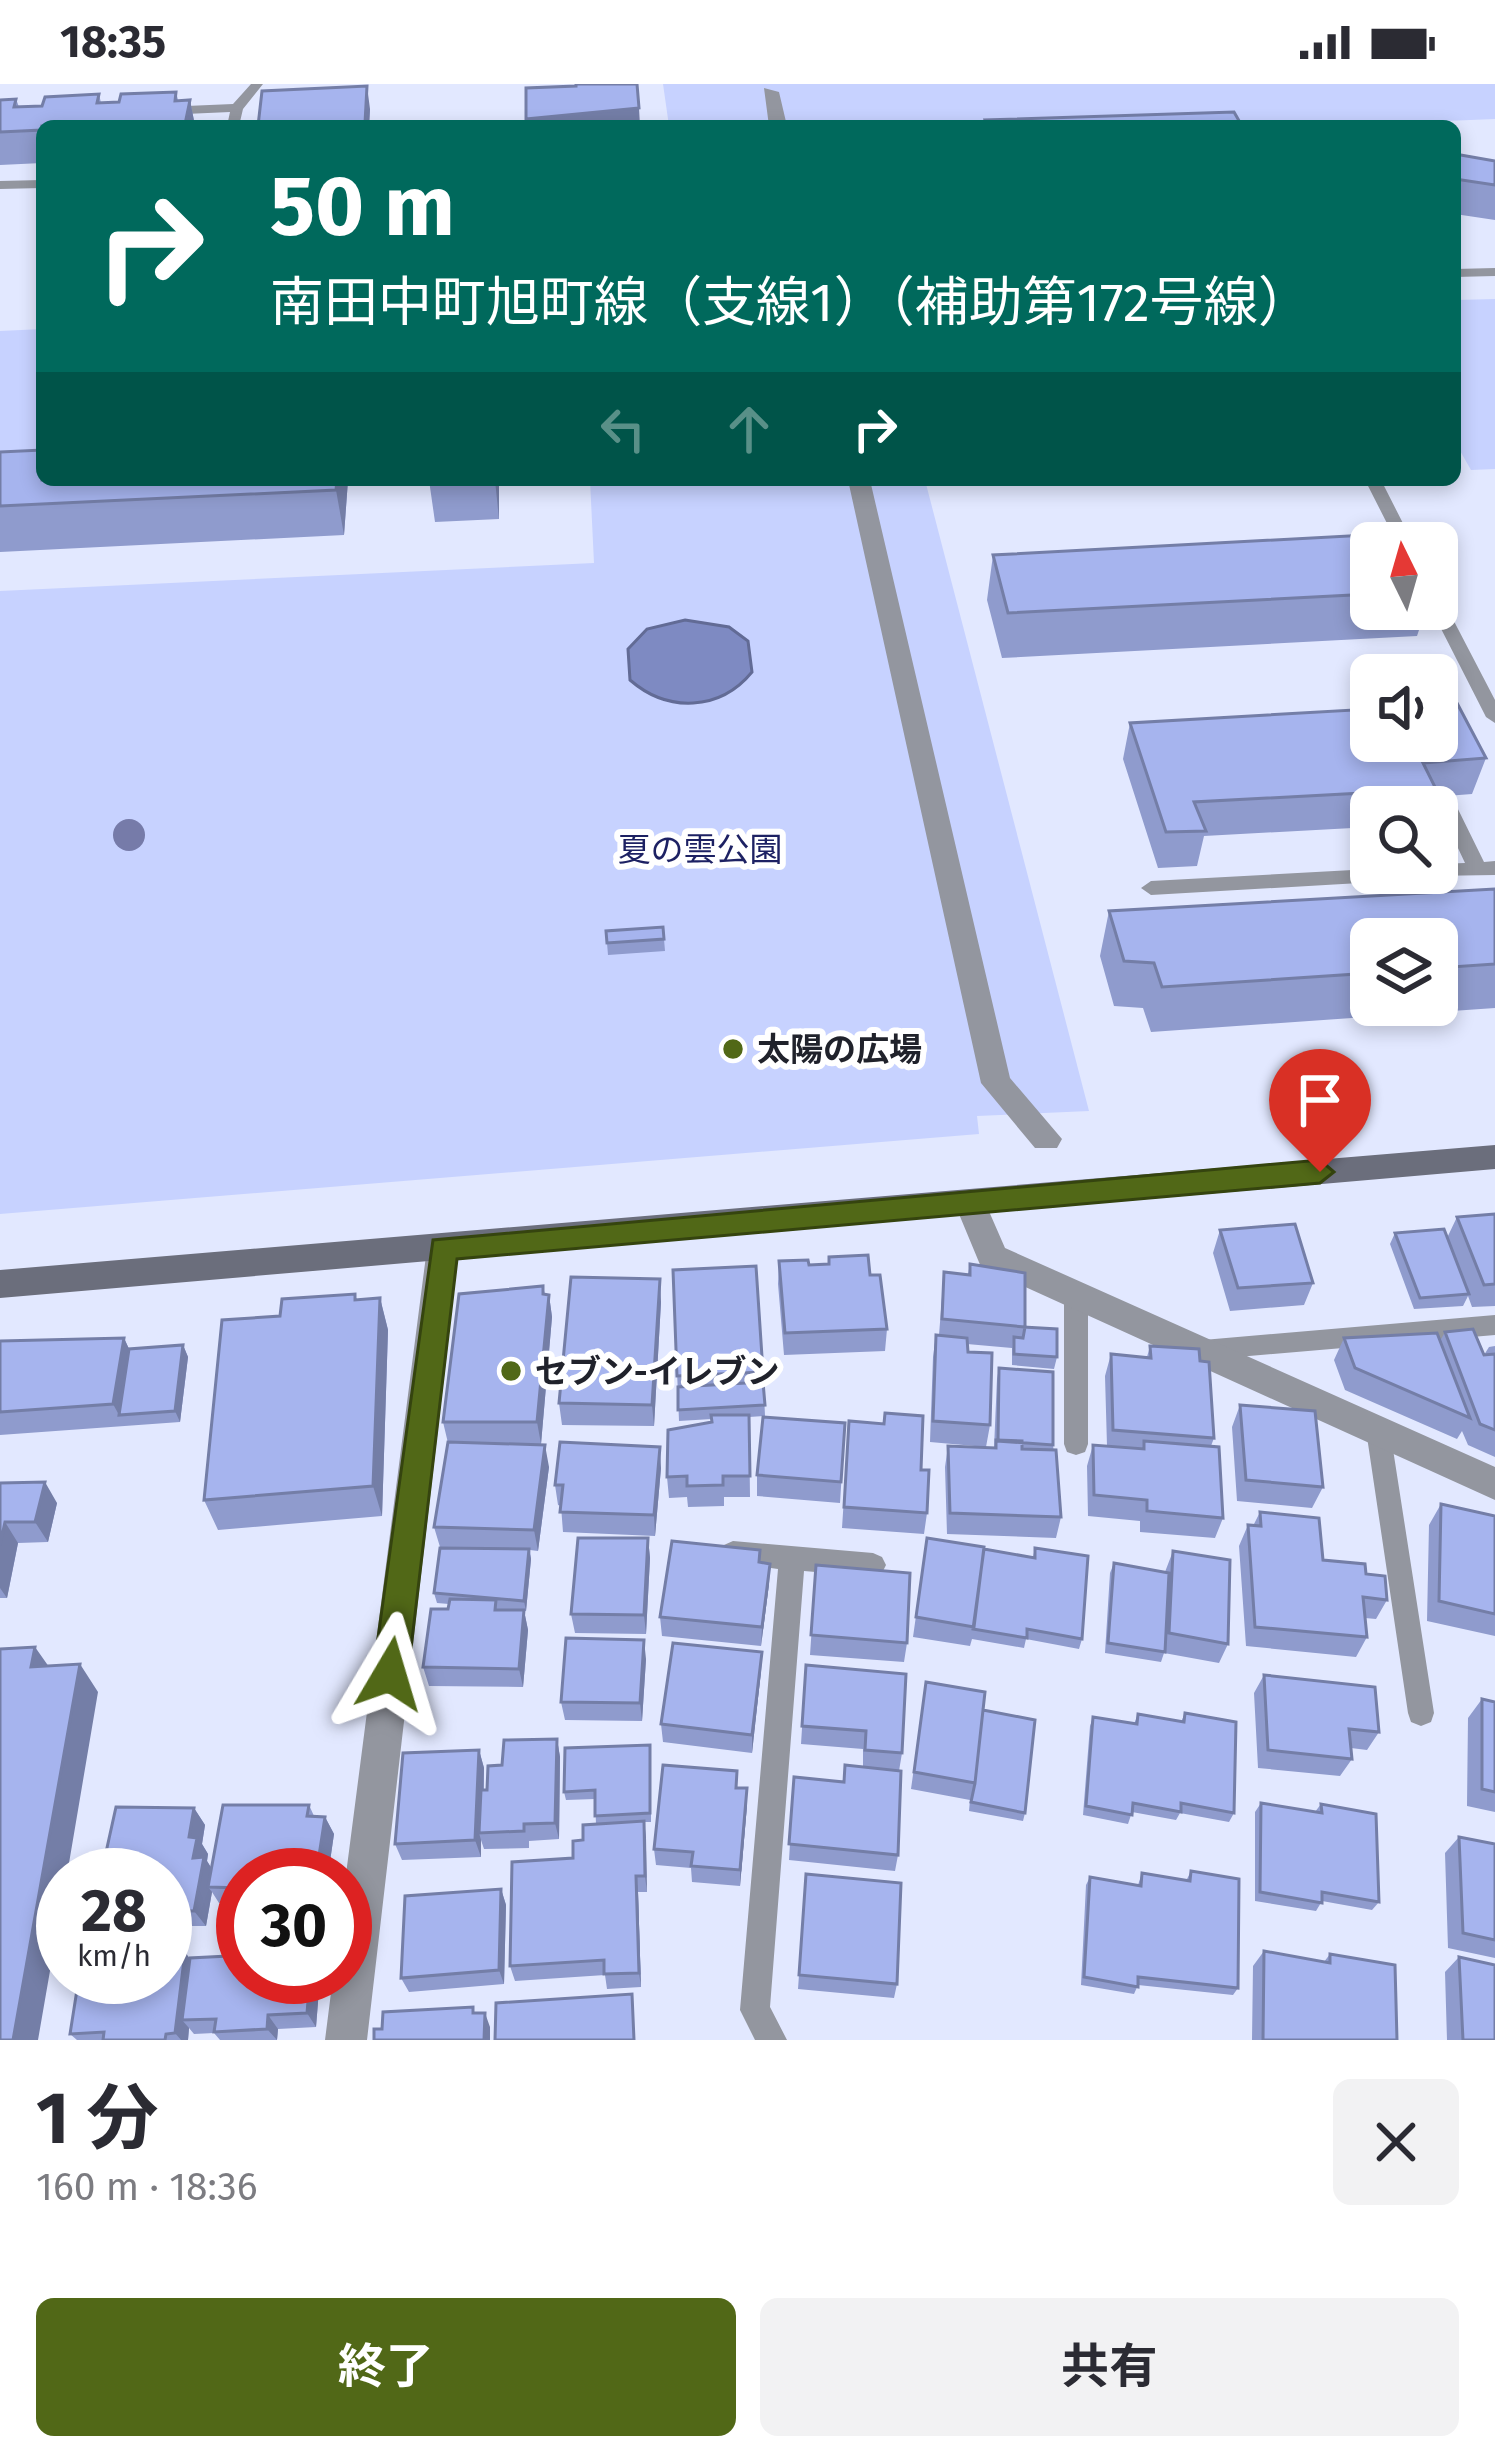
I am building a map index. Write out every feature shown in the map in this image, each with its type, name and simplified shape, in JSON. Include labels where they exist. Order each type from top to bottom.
[{"type":"main road","points":[[0,1284],[1495,1156]]},
{"type":"street","points":[[770,92],[777,120]]},
{"type":"street","points":[[860,486],[996,1083],[1046,1139]]},
{"type":"street","points":[[970,1202],[993,1257],[1076,1299],[1203,1349],[1495,1484]]},
{"type":"street","points":[[346,2040],[443,1248]]},
{"type":"lane","points":[[234,120],[237,108],[257,84]]},
{"type":"lane","points":[[144,112],[237,108]]},
{"type":"lane","points":[[0,185],[36,184]]},
{"type":"lane","points":[[1461,273],[1495,272]]},
{"type":"lane","points":[[1376,486],[1395,522]]},
{"type":"lane","points":[[1450,630],[1495,717]]},
{"type":"lane","points":[[1458,821],[1486,868]]},
{"type":"lane","points":[[1151,888],[1350,877]]},
{"type":"lane","points":[[1076,1299],[1076,1444]]},
{"type":"lane","points":[[1203,1349],[1495,1325]]},
{"type":"lane","points":[[1378,1430],[1421,1713]]},
{"type":"lane","points":[[715,1551],[873,1565]]},
{"type":"lane","points":[[772,2040],[755,2010],[792,1559]]},
{"type":"green space","points":[[663,84],[1495,84],[1495,119],[668,120]]},
{"type":"green space","points":[[1495,299],[1495,469],[1471,470],[1461,452],[1461,300]]},
{"type":"green space","points":[[36,329],[36,456],[0,458],[0,331]]},
{"type":"green space","name":"夏の雲公園","points":[[590,486],[927,486],[1089,1111],[977,1116],[979,1134],[0,1214],[0,591],[594,563]]},
{"type":"shaded area","points":[[685,620],[729,627],[748,641],[752,672],[725,694],[693,703],[661,698],[630,680],[628,649],[647,629]]},
{"type":"building","points":[[637,84],[639,108],[526,119],[526,88]]},
{"type":"building","points":[[367,86],[365,120],[259,120],[262,91]]},
{"type":"building","points":[[176,92],[175,101],[190,100],[186,120],[36,120],[36,130],[0,132],[0,100],[16,99],[14,107],[42,106],[45,97],[99,94],[97,103],[119,102],[121,94]]},
{"type":"building","points":[[1234,112],[1239,120],[985,120]]},
{"type":"building","points":[[1461,155],[1495,161],[1495,185],[1461,180]]},
{"type":"building","points":[[36,450],[36,486],[336,486],[336,490],[0,506],[0,452]]},
{"type":"building","points":[[1350,536],[1350,595],[1008,613],[993,555]]},
{"type":"building","points":[[1458,705],[1486,758],[1458,760]]},
{"type":"building","points":[[1350,710],[1350,762],[1436,762],[1423,763],[1434,786],[1350,786],[1350,794],[1194,802],[1206,831],[1166,832],[1130,723]]},
{"type":"building","points":[[1495,889],[1495,964],[1458,967],[1458,918],[1350,918],[1350,974],[1162,987],[1154,963],[1124,961],[1109,911],[1458,894]]},
{"type":"building","points":[[663,927],[664,939],[607,943],[606,931]]},
{"type":"building","points":[[1495,1214],[1495,1284],[1484,1285],[1457,1217]]},
{"type":"building","points":[[1295,1224],[1313,1283],[1238,1288],[1220,1230]]},
{"type":"building","points":[[1444,1229],[1469,1294],[1420,1298],[1395,1233]]},
{"type":"building","points":[[868,1255],[870,1275],[880,1275],[887,1329],[785,1333],[779,1261],[829,1264],[829,1257]]},
{"type":"building","points":[[970,1264],[1025,1273],[1025,1327],[942,1319],[944,1272],[970,1275]]},
{"type":"building","points":[[756,1266],[763,1372],[677,1376],[673,1270]]},
{"type":"building","points":[[571,1277],[660,1279],[652,1405],[559,1403]]},
{"type":"building","points":[[543,1286],[543,1294],[549,1295],[537,1422],[443,1422],[459,1294]]},
{"type":"building","points":[[355,1294],[355,1300],[380,1298],[373,1486],[204,1500],[222,1320],[280,1316],[282,1299]]},
{"type":"building","points":[[1025,1327],[1057,1329],[1057,1357],[1014,1354],[1014,1337],[1023,1338]]},
{"type":"building","points":[[1473,1329],[1484,1355],[1495,1354],[1495,1430],[1480,1424],[1445,1332]]},
{"type":"building","points":[[1437,1333],[1470,1418],[1355,1368],[1344,1338]]},
{"type":"building","points":[[936,1335],[967,1338],[968,1352],[992,1353],[990,1425],[933,1421]]},
{"type":"building","points":[[124,1338],[113,1404],[0,1412],[0,1341]]},
{"type":"building","points":[[183,1345],[175,1411],[119,1415],[129,1349]]},
{"type":"building","points":[[1150,1346],[1199,1349],[1200,1361],[1209,1362],[1214,1438],[1113,1430],[1111,1354],[1151,1358]]},
{"type":"building","points":[[999,1368],[1053,1372],[1053,1445],[998,1441]]},
{"type":"building","points":[[763,1382],[765,1405],[678,1410],[678,1387]]},
{"type":"building","points":[[1240,1405],[1315,1411],[1323,1487],[1246,1480]]},
{"type":"building","points":[[885,1413],[923,1416],[921,1470],[929,1470],[927,1513],[844,1507],[849,1421],[884,1424]]},
{"type":"building","points":[[711,1415],[749,1415],[750,1476],[723,1476],[723,1485],[687,1486],[687,1476],[667,1477],[668,1430],[712,1422]]},
{"type":"building","points":[[763,1417],[845,1423],[841,1482],[757,1475]]},
{"type":"building","points":[[996,1440],[1022,1441],[1022,1449],[1056,1450],[1061,1517],[950,1513],[948,1446],[996,1448]]},
{"type":"building","points":[[1144,1441],[1219,1447],[1223,1518],[1147,1511],[1147,1500],[1094,1495],[1093,1445],[1144,1449]]},
{"type":"building","points":[[448,1442],[545,1445],[534,1530],[434,1527]]},
{"type":"building","points":[[560,1442],[660,1447],[654,1515],[560,1512],[563,1485],[555,1485]]},
{"type":"building","points":[[45,1482],[35,1522],[5,1522],[0,1545],[0,1483]]},
{"type":"building","points":[[1441,1504],[1495,1516],[1495,1614],[1439,1601]]},
{"type":"building","points":[[1260,1512],[1319,1518],[1323,1560],[1365,1564],[1366,1574],[1385,1576],[1387,1600],[1363,1597],[1367,1637],[1255,1627],[1248,1525],[1261,1526]]},
{"type":"building","points":[[578,1538],[648,1538],[644,1615],[571,1614]]},
{"type":"building","points":[[927,1538],[984,1547],[974,1627],[916,1617]]},
{"type":"building","points":[[672,1541],[760,1550],[759,1562],[770,1564],[762,1627],[660,1617]]},
{"type":"building","points":[[440,1548],[529,1549],[524,1601],[434,1593]]},
{"type":"building","points":[[1035,1548],[1088,1556],[1082,1639],[1027,1629],[1027,1638],[973,1629],[984,1549],[1035,1558]]},
{"type":"building","points":[[1173,1551],[1230,1560],[1228,1644],[1169,1633]]},
{"type":"building","points":[[1114,1563],[1169,1573],[1165,1652],[1108,1643]]},
{"type":"building","points":[[816,1565],[910,1573],[907,1643],[811,1635]]},
{"type":"building","points":[[450,1599],[496,1600],[495,1610],[524,1610],[519,1669],[423,1667],[431,1609],[448,1609]]},
{"type":"building","points":[[566,1638],[644,1640],[640,1703],[561,1702]]},
{"type":"building","points":[[673,1643],[762,1652],[752,1735],[661,1724]]},
{"type":"building","points":[[35,1647],[31,1667],[80,1664],[47,1848],[36,1848],[36,1911],[13,2040],[0,2040],[0,1649]]},
{"type":"building","points":[[806,1665],[906,1674],[902,1753],[865,1750],[866,1731],[802,1726]]},
{"type":"building","points":[[1264,1675],[1375,1687],[1379,1732],[1349,1729],[1352,1759],[1268,1750]]},
{"type":"building","points":[[926,1682],[985,1692],[975,1783],[914,1772]]},
{"type":"building","points":[[1482,1699],[1495,1702],[1495,1792],[1482,1789]]},
{"type":"building","points":[[983,1710],[1035,1720],[1025,1813],[971,1802]]},
{"type":"building","points":[[1185,1713],[1236,1722],[1234,1813],[1181,1803],[1181,1812],[1133,1803],[1132,1815],[1086,1806],[1093,1717],[1137,1724],[1138,1714],[1184,1722]]},
{"type":"building","points":[[557,1739],[555,1823],[524,1824],[524,1831],[479,1833],[481,1790],[487,1790],[488,1766],[502,1765],[504,1740]]},
{"type":"building","points":[[650,1745],[650,1813],[595,1816],[595,1790],[564,1792],[565,1748]]},
{"type":"building","points":[[479,1750],[475,1840],[395,1844],[403,1753]]},
{"type":"building","points":[[663,1765],[737,1771],[736,1788],[747,1788],[740,1870],[691,1866],[693,1852],[654,1849]]},
{"type":"building","points":[[845,1765],[901,1771],[898,1855],[789,1844],[794,1777],[844,1782]]},
{"type":"building","points":[[1261,1803],[1322,1813],[1321,1804],[1376,1814],[1379,1902],[1322,1892],[1322,1903],[1260,1892]]},
{"type":"building","points":[[223,1805],[309,1805],[307,1816],[325,1817],[320,1848],[216,1848],[216,1887],[208,1887]]},
{"type":"building","points":[[116,1807],[194,1808],[189,1837],[197,1838],[193,1858],[204,1857],[194,1911],[192,1848],[107,1848]]},
{"type":"building","points":[[644,1821],[645,1876],[636,1876],[639,1973],[604,1974],[604,1960],[510,1966],[512,1862],[573,1858],[573,1841],[583,1840],[583,1825]]},
{"type":"building","points":[[1459,1837],[1495,1844],[1495,1940],[1463,1933]]},
{"type":"building","points":[[1191,1871],[1239,1879],[1238,1988],[1138,1977],[1138,1987],[1084,1977],[1090,1877],[1141,1886],[1142,1873],[1190,1881]]},
{"type":"building","points":[[806,1874],[901,1883],[897,1984],[799,1975]]},
{"type":"building","points":[[501,1889],[499,1970],[401,1978],[405,1896]]},
{"type":"building","points":[[1264,1951],[1330,1963],[1330,1954],[1395,1965],[1397,2040],[1263,2040]]},
{"type":"building","points":[[216,1957],[216,2004],[308,2004],[307,2013],[268,2015],[267,2029],[214,2032],[216,2019],[182,2020],[184,2004],[192,2004],[192,1958]]},
{"type":"building","points":[[1459,1957],[1495,1965],[1495,2040],[1463,2040]]},
{"type":"building","points":[[632,1994],[634,2040],[495,2040],[496,2003]]},
{"type":"building","points":[[75,2004],[179,2004],[175,2033],[166,2034],[165,2040],[103,2040],[104,2032],[70,2034]]},
{"type":"building","points":[[473,2007],[473,2013],[485,2013],[484,2040],[374,2040],[374,2029],[382,2029],[383,2012]]},
{"type":"place","name":"太陽の広場","points":[[733,1049]]},
{"type":"place","name":"セブン-イレブン","points":[[511,1371]]},
{"type":"route","points":[[390,1674],[443,1248],[1320,1172]]}]
